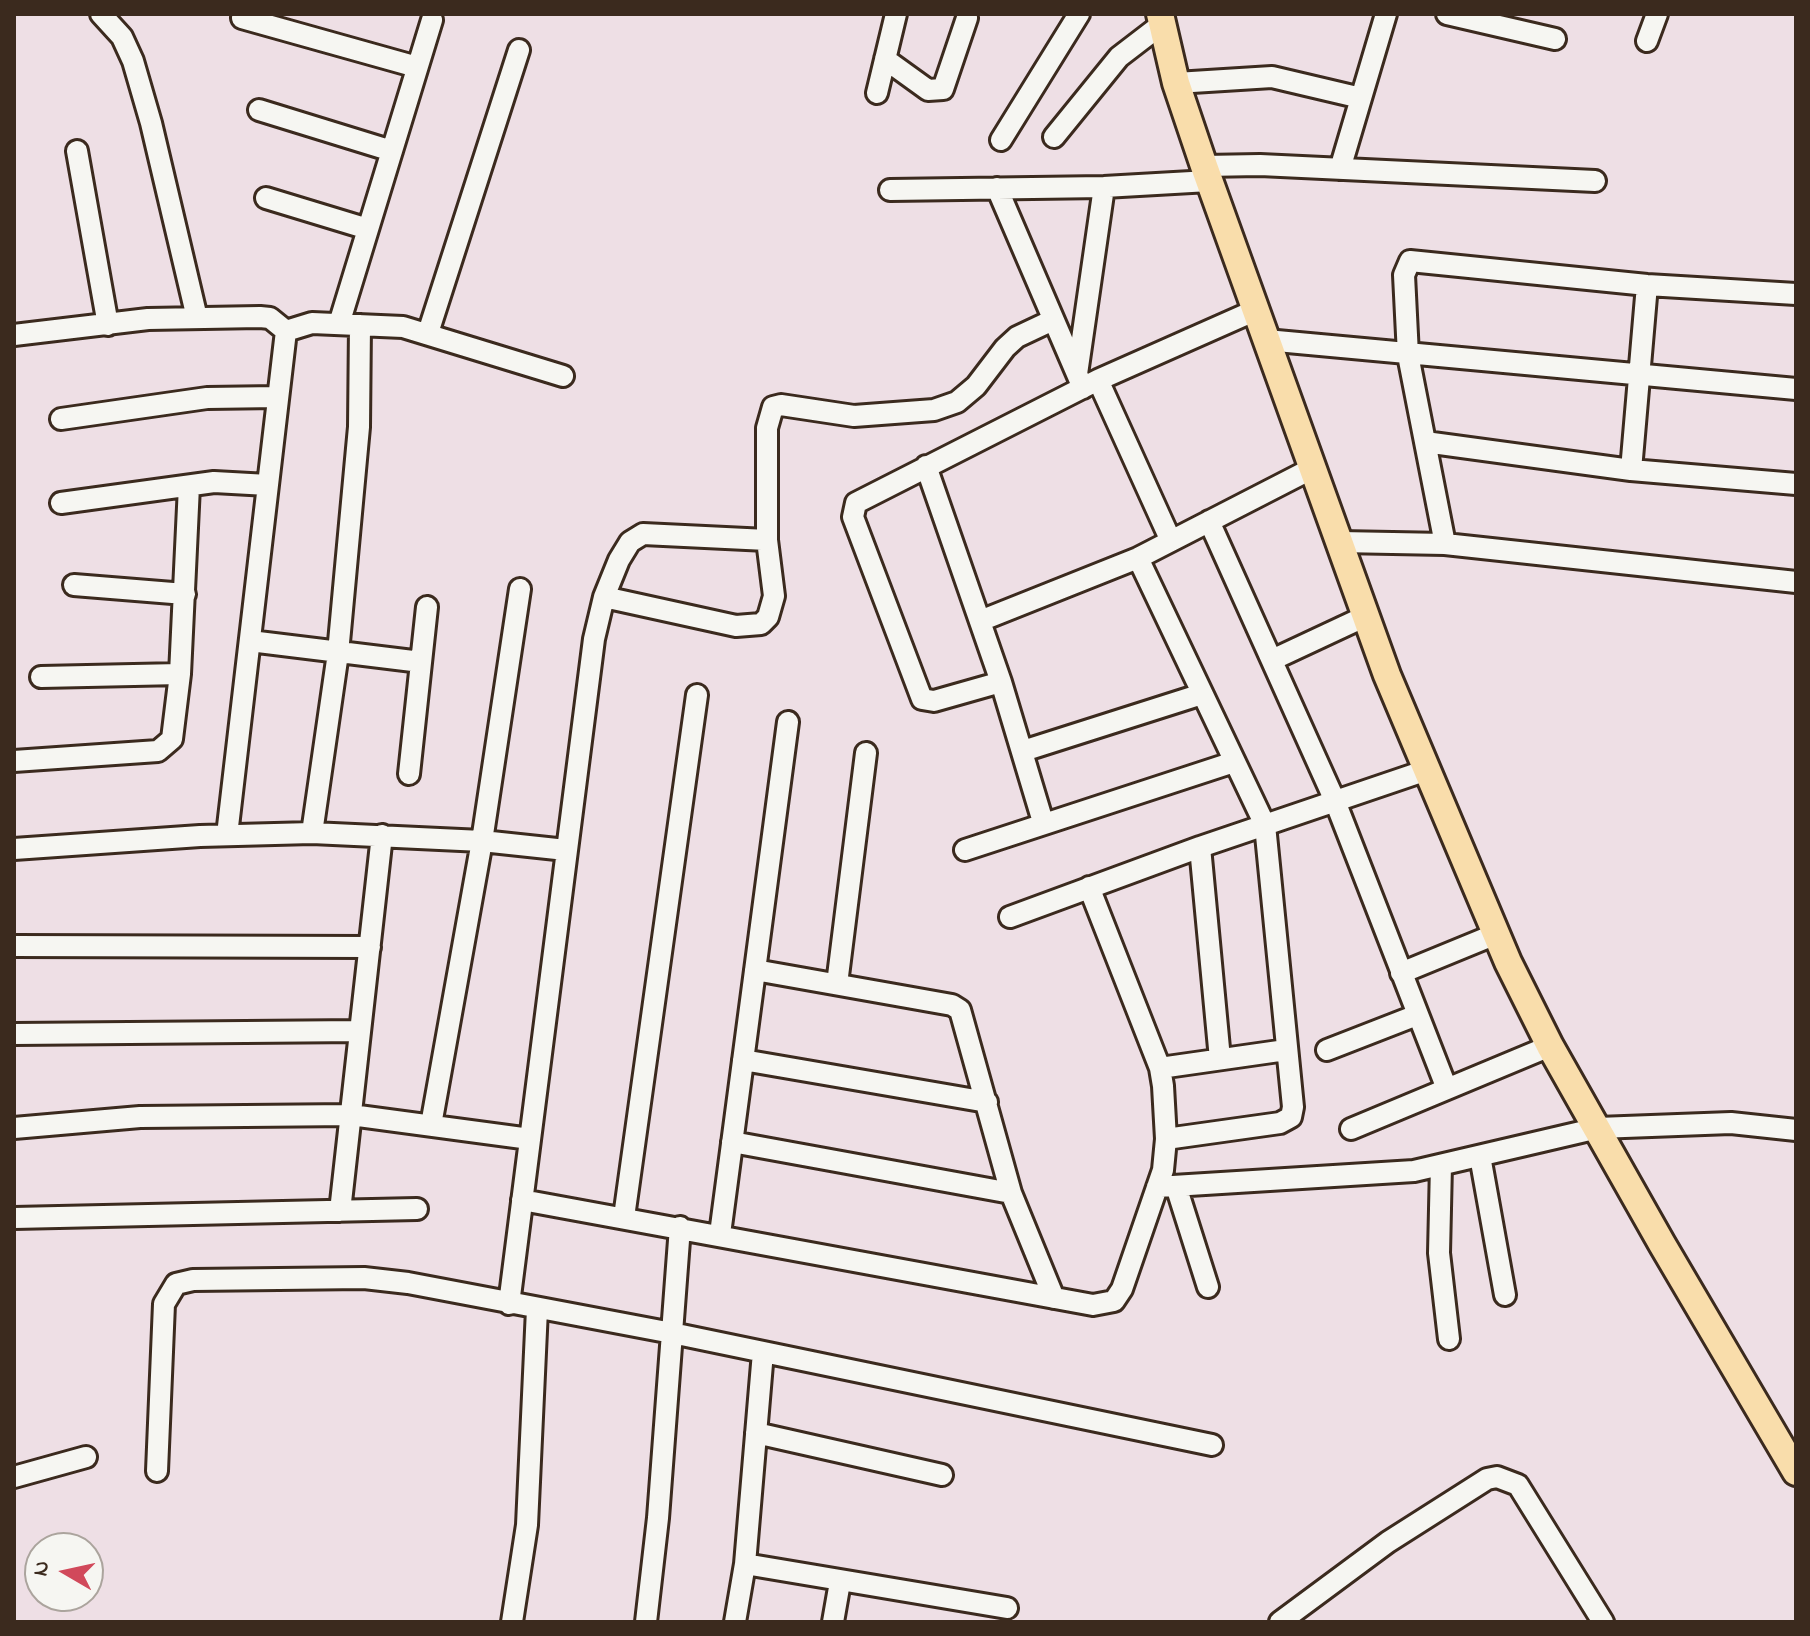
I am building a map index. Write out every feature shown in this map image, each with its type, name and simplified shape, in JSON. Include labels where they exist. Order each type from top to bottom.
[{"type":"main road","points":[[1161,19],[1176,83],[1366,616],[1496,934],[1550,1046],[1732,1369],[1796,1472]]},
{"type":"street","points":[[101,14],[122,37],[133,61],[151,123],[197,318]]},
{"type":"street","points":[[877,93],[896,14]]},
{"type":"street","points":[[1001,140],[1079,14]]},
{"type":"street","points":[[1340,169],[1386,14]]},
{"type":"street","points":[[1447,14],[1555,39]]},
{"type":"street","points":[[1647,41],[1657,14]]},
{"type":"street","points":[[242,18],[417,67]]},
{"type":"street","points":[[885,59],[928,90],[943,89],[967,18]]},
{"type":"street","points":[[1054,137],[1119,57],[1161,19]]},
{"type":"street","points":[[339,324],[432,20]]},
{"type":"street","points":[[428,333],[519,50]]},
{"type":"street","points":[[1176,83],[1272,77],[1361,98]]},
{"type":"street","points":[[259,110],[392,151]]},
{"type":"street","points":[[77,151],[108,325]]},
{"type":"street","points":[[890,190],[1104,187],[1207,173],[1340,169],[1595,181]]},
{"type":"street","points":[[1086,381],[1104,187]]},
{"type":"street","points":[[997,188],[1053,320],[1171,541]]},
{"type":"street","points":[[266,198],[368,229]]},
{"type":"street","points":[[1445,544],[1408,355],[1404,275],[1410,261],[1417,259],[1647,285],[1796,294]]},
{"type":"street","points":[[1631,470],[1647,285]]},
{"type":"street","points":[[1001,682],[934,701],[922,699],[853,517],[856,503],[1086,381],[1256,310]]},
{"type":"street","points":[[14,335],[197,318],[260,317],[294,327],[339,324],[428,333],[563,376]]},
{"type":"street","points":[[604,597],[736,626],[761,624],[768,617],[774,596],[767,540],[769,415],[773,407],[781,405],[844,415],[909,414],[957,402],[976,386],[1017,337],[1053,320]]},
{"type":"street","points":[[312,833],[338,653],[359,427],[360,325]]},
{"type":"street","points":[[227,835],[277,397],[294,327]]},
{"type":"street","points":[[1266,340],[1796,389]]},
{"type":"street","points":[[61,419],[207,398],[277,397]]},
{"type":"street","points":[[1425,442],[1631,470],[1796,484]]},
{"type":"street","points":[[926,466],[1001,682],[1043,822]]},
{"type":"street","points":[[980,621],[1138,558],[1313,468]]},
{"type":"street","points":[[61,503],[234,482],[268,485]]},
{"type":"street","points":[[14,761],[158,751],[172,739],[180,674],[189,486]]},
{"type":"street","points":[[1209,521],[1335,801],[1447,1089]]},
{"type":"street","points":[[509,1304],[594,639],[604,597],[630,542],[643,534],[767,540]]},
{"type":"street","points":[[1340,542],[1445,544],[1796,582]]},
{"type":"street","points":[[1138,558],[1265,825],[1293,1107],[1287,1121],[1166,1139]]},
{"type":"street","points":[[74,585],[185,594]]},
{"type":"street","points":[[431,1125],[482,841],[520,589]]},
{"type":"street","points":[[409,774],[427,607]]},
{"type":"street","points":[[1272,660],[1366,616]]},
{"type":"street","points":[[250,641],[421,662]]},
{"type":"street","points":[[41,677],[180,674]]},
{"type":"street","points":[[1023,751],[1202,694]]},
{"type":"street","points":[[624,1217],[697,695]]},
{"type":"street","points":[[720,1234],[788,722]]},
{"type":"street","points":[[837,984],[866,753]]},
{"type":"street","points":[[965,850],[1234,762]]},
{"type":"street","points":[[1010,917],[1200,847],[1427,770]]},
{"type":"street","points":[[14,849],[227,835],[312,833],[482,841],[566,850]]},
{"type":"street","points":[[340,1211],[382,835]]},
{"type":"street","points":[[1200,847],[1220,1059]]},
{"type":"street","points":[[1089,887],[1160,1068],[1167,1187],[1208,1287]]},
{"type":"street","points":[[1401,973],[1496,934]]},
{"type":"street","points":[[14,946],[370,947]]},
{"type":"street","points":[[755,970],[952,1005],[960,1010],[1011,1193],[1054,1298]]},
{"type":"street","points":[[1327,1050],[1417,1015]]},
{"type":"street","points":[[14,1034],[360,1031]]},
{"type":"street","points":[[1351,1129],[1550,1046]]},
{"type":"street","points":[[1160,1068],[1286,1050]]},
{"type":"street","points":[[743,1060],[987,1102]]},
{"type":"street","points":[[14,1128],[140,1117],[351,1115],[530,1139]]},
{"type":"street","points":[[1167,1187],[1370,1177],[1441,1165],[1598,1128],[1731,1123],[1796,1130]]},
{"type":"street","points":[[732,1142],[1011,1193]]},
{"type":"street","points":[[1480,1156],[1505,1295]]},
{"type":"street","points":[[1441,1165],[1439,1253],[1449,1339]]},
{"type":"street","points":[[522,1200],[1105,1305],[1114,1301],[1122,1289],[1146,1219],[1167,1187]]},
{"type":"street","points":[[14,1218],[417,1209]]},
{"type":"street","points":[[646,1622],[680,1227]]},
{"type":"street","points":[[157,1471],[164,1304],[176,1284],[193,1280],[364,1278],[408,1283],[672,1333],[1212,1445]]},
{"type":"street","points":[[512,1622],[527,1525],[537,1309]]},
{"type":"street","points":[[735,1622],[745,1564],[763,1352]]},
{"type":"street","points":[[756,1433],[942,1475]]},
{"type":"street","points":[[14,1477],[86,1457]]},
{"type":"street","points":[[1280,1622],[1388,1542],[1487,1479],[1497,1477],[1518,1485],[1603,1622]]},
{"type":"street","points":[[745,1564],[1007,1608]]},
{"type":"street","points":[[833,1622],[840,1582]]}]
